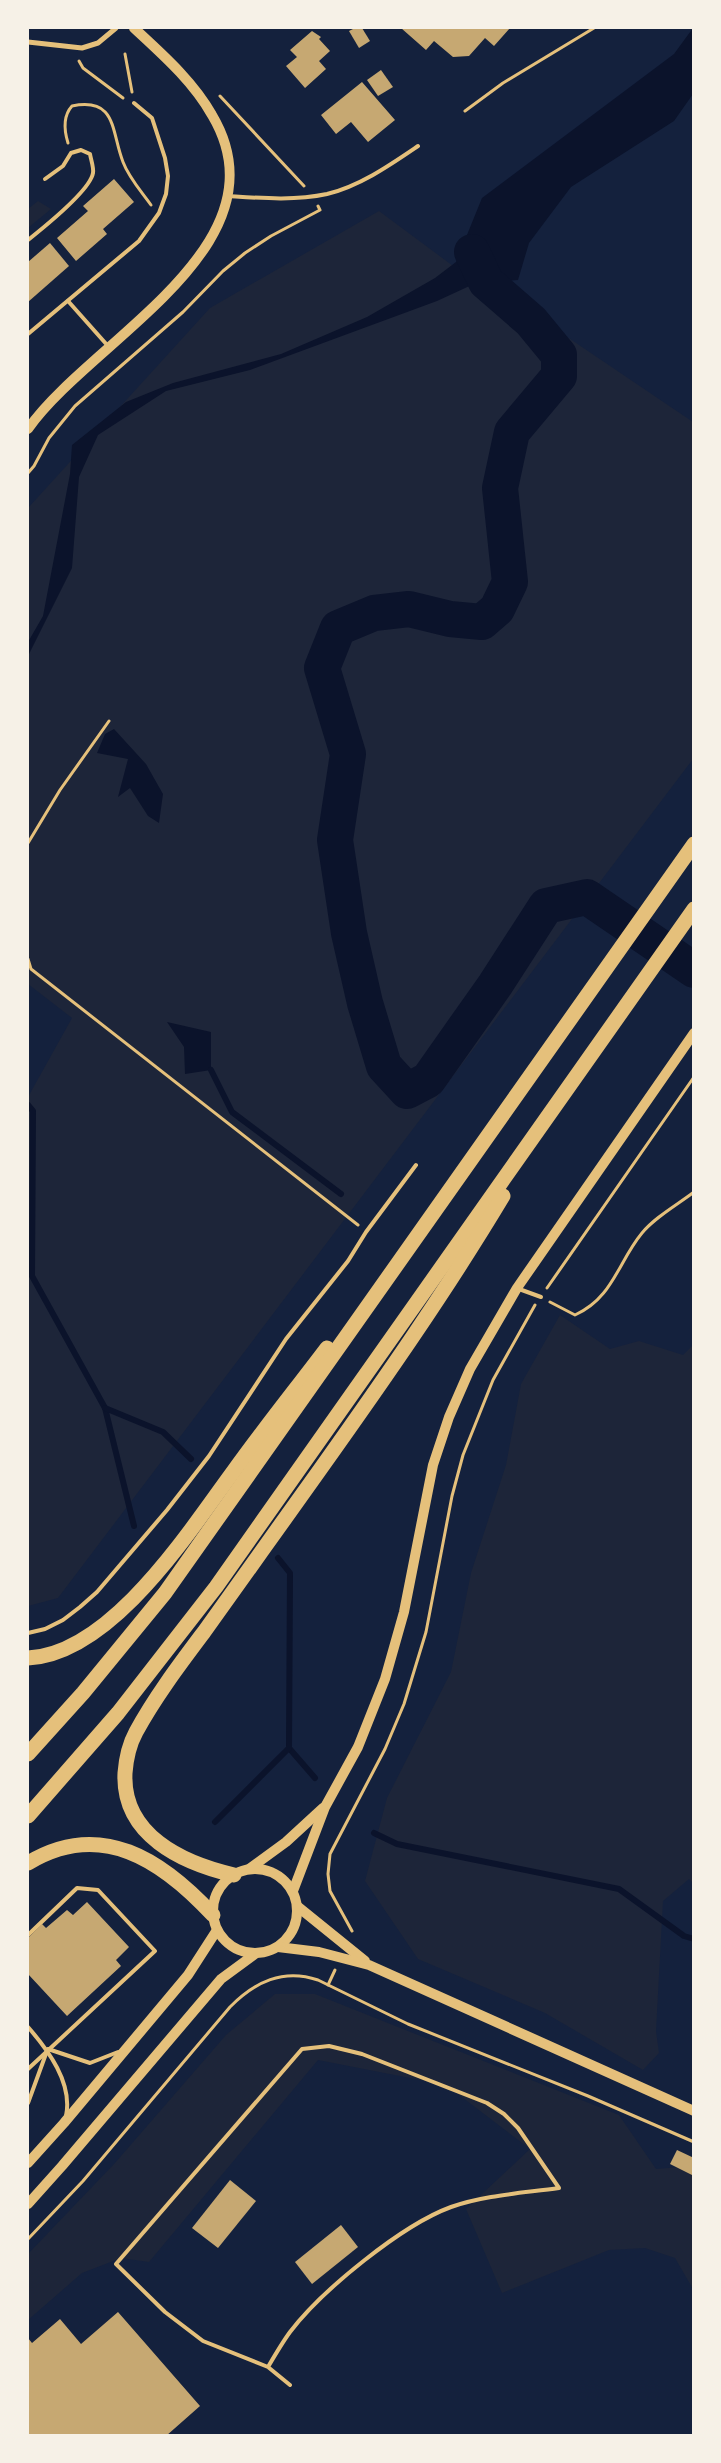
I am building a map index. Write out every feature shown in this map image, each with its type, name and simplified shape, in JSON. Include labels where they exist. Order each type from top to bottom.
[{"type":"highway","points":[[28,1754],[83,1693],[165,1593],[694,844]]},
{"type":"highway","points":[[28,1816],[118,1713],[216,1587],[694,909]]},
{"type":"highway","points":[[234,1875],[176,1854],[160,1844],[139,1825],[132,1812],[125,1784],[127,1762],[135,1733],[175,1671],[319,1472],[460,1268],[572,1082]]},
{"type":"highway","points":[[28,1658],[55,1652],[79,1642],[106,1623],[142,1589],[176,1552],[233,1471],[469,1162]]},
{"type":"highway","points":[[28,1863],[44,1853],[82,1844],[117,1847],[164,1870],[186,1887],[215,1922]]},
{"type":"main road","points":[[28,429],[61,389],[165,295],[202,255],[220,225],[227,196],[228,168],[220,129],[192,86],[134,28]]},
{"type":"main road","points":[[293,1891],[324,1807],[358,1747],[385,1679],[406,1603],[434,1466],[449,1418],[484,1343],[517,1288],[694,1033]]},
{"type":"main road","points":[[324,1807],[286,1842],[248,1869],[234,1875],[218,1892],[214,1903],[215,1922],[228,1944],[245,1953],[254,1954],[278,1948],[319,1952],[369,1965],[694,2111]]},
{"type":"main road","points":[[248,1869],[269,1871],[287,1883],[293,1891],[298,1906],[298,1916],[291,1934],[278,1948]]},
{"type":"main road","points":[[298,1906],[369,1965]]},
{"type":"main road","points":[[28,2163],[129,2047],[188,1975],[215,1922]]},
{"type":"main road","points":[[28,2204],[221,1979],[254,1954]]},
{"type":"street","points":[[28,42],[82,48],[98,43],[116,28]]},
{"type":"lane","points":[[28,334],[139,241],[159,213],[166,194],[168,176],[165,158],[152,118],[134,103]]},
{"type":"lane","points":[[227,196],[279,199],[327,194],[358,182],[418,146]]},
{"type":"lane","points":[[28,240],[49,223],[89,184],[94,172],[90,154],[81,150],[71,153],[63,166],[45,179]]},
{"type":"lane","points":[[68,301],[108,346]]},
{"type":"lane","points":[[28,1633],[45,1629],[63,1620],[97,1592],[167,1510],[209,1456],[286,1340],[348,1261],[366,1232],[416,1165]]},
{"type":"lane","points":[[517,1288],[541,1297]]},
{"type":"lane","points":[[28,1935],[77,1888],[98,1890],[155,1951],[28,2069]]},
{"type":"lane","points":[[28,2027],[48,2049],[65,2087],[68,2106],[64,2123]]},
{"type":"lane","points":[[48,2049],[90,2063],[107,2058],[129,2047]]},
{"type":"lane","points":[[268,2367],[290,2332],[317,2302],[377,2251],[420,2221],[452,2207],[488,2198],[560,2188],[535,2149],[504,2114],[464,2092],[341,2048],[308,2047],[302,2049],[116,2264],[165,2312],[203,2340],[268,2367],[290,2385]]},
{"type":"lane","points":[[28,2103],[48,2049]]},
{"type":"path","points":[[465,110],[503,83],[594,28]]},
{"type":"path","points":[[125,54],[134,103]]},
{"type":"path","points":[[78,58],[83,68],[119,95],[134,103]]},
{"type":"path","points":[[28,472],[34,466],[49,438],[75,406],[183,312],[223,271],[272,236],[320,210],[297,177],[220,96]]},
{"type":"path","points":[[71,153],[66,136],[66,112],[72,106],[94,103],[102,108],[109,117],[129,174],[150,205],[159,213]]},
{"type":"path","points":[[28,844],[60,790],[109,721]]},
{"type":"path","points":[[28,960],[31,968],[366,1232]]},
{"type":"path","points":[[352,1935],[350,1923],[330,1891],[328,1874],[330,1854],[385,1750],[418,1660],[433,1602],[452,1496],[471,1430],[502,1363],[541,1297],[694,1077]]},
{"type":"path","points":[[541,1297],[575,1315],[587,1309],[607,1291],[631,1248],[644,1231],[694,1192]]},
{"type":"path","points":[[328,1985],[338,1965]]},
{"type":"path","points":[[28,2239],[83,2181],[240,1997],[261,1983],[285,1976],[307,1976],[408,2024],[588,2096],[694,2142]]},
{"type":"shaded area","points":[[693,28],[693,94],[674,121],[571,187],[529,243],[518,280],[476,283],[437,301],[250,370],[166,391],[98,435],[79,477],[72,568],[28,656],[28,642],[43,616],[70,474],[72,445],[126,402],[173,383],[281,354],[367,317],[435,278],[456,262],[482,198],[674,54]]},
{"type":"shaded area","points":[[38,201],[51,209],[28,228],[28,209]]},
{"type":"shaded area","points":[[379,211],[476,283],[486,282],[693,422],[693,759],[58,1598],[28,1606],[28,1097],[72,1018],[28,984],[28,508],[210,308]]},
{"type":"shaded area","points":[[114,729],[146,764],[163,794],[159,823],[148,816],[130,788],[118,797],[128,759],[97,753],[105,734]]},
{"type":"shaded area","points":[[167,1022],[211,1032],[211,1070],[185,1074],[184,1047]]},
{"type":"shaded area","points":[[560,1315],[610,1349],[639,1341],[683,1355],[693,1345],[693,1883],[689,1879],[663,1901],[656,2031],[659,2053],[643,2070],[545,2013],[418,1959],[365,1881],[387,1798],[451,1672],[471,1573],[506,1465],[521,1384]]},
{"type":"shaded area","points":[[275,1994],[315,1994],[619,2115],[656,2169],[693,2166],[693,2289],[675,2258],[645,2248],[609,2250],[502,2293],[466,2209],[530,2149],[446,2085],[318,2060],[149,2262],[121,2258],[82,2273],[28,2320],[28,2254],[115,2163],[226,2035]]},
{"type":"building","points":[[355,28],[362,28],[370,41],[359,48],[349,31]]},
{"type":"building","points":[[401,28],[510,28],[494,46],[485,38],[469,56],[453,57],[434,41],[426,50]]},
{"type":"building","points":[[312,31],[321,37],[319,39],[330,51],[319,61],[326,69],[305,88],[286,66],[297,57],[290,50]]},
{"type":"building","points":[[381,70],[393,87],[378,96],[367,80]]},
{"type":"building","points":[[362,82],[395,120],[368,142],[351,122],[336,134],[321,115]]},
{"type":"building","points":[[114,179],[134,202],[103,229],[107,234],[76,261],[57,238],[88,211],[83,206]]},
{"type":"building","points":[[50,243],[69,266],[28,302],[28,262]]},
{"type":"building","points":[[87,1902],[129,1947],[116,1960],[121,1966],[67,2016],[28,1974],[28,1938],[42,1924],[46,1928],[67,1910],[73,1915]]},
{"type":"building","points":[[677,2150],[694,2158],[694,2176],[670,2164]]},
{"type":"building","points":[[230,2180],[256,2201],[218,2248],[192,2228]]},
{"type":"building","points":[[341,2225],[358,2247],[312,2284],[295,2262]]},
{"type":"building","points":[[118,2312],[200,2406],[166,2436],[28,2436],[28,2338],[32,2343],[60,2319],[81,2344]]},
{"type":"waterway","points":[[472,252],[486,282],[531,321],[559,355],[559,376],[512,432],[500,488],[510,582],[497,609],[482,622],[450,619],[409,609],[374,613],[338,628],[322,668],[348,754],[335,840],[349,933],[365,1003],[384,1066],[407,1091],[428,1080],[495,985],[546,906],[587,897],[694,970]]},
{"type":"waterway","points":[[211,1070],[232,1112],[341,1194]]},
{"type":"waterway","points":[[28,1105],[33,1111],[32,1276],[105,1408],[134,1526]]},
{"type":"waterway","points":[[105,1408],[163,1432],[191,1459]]},
{"type":"waterway","points":[[215,1822],[289,1748],[290,1573],[278,1558]]},
{"type":"waterway","points":[[289,1748],[315,1778]]},
{"type":"waterway","points":[[374,1833],[397,1844],[619,1889],[684,1936],[694,1939]]}]
